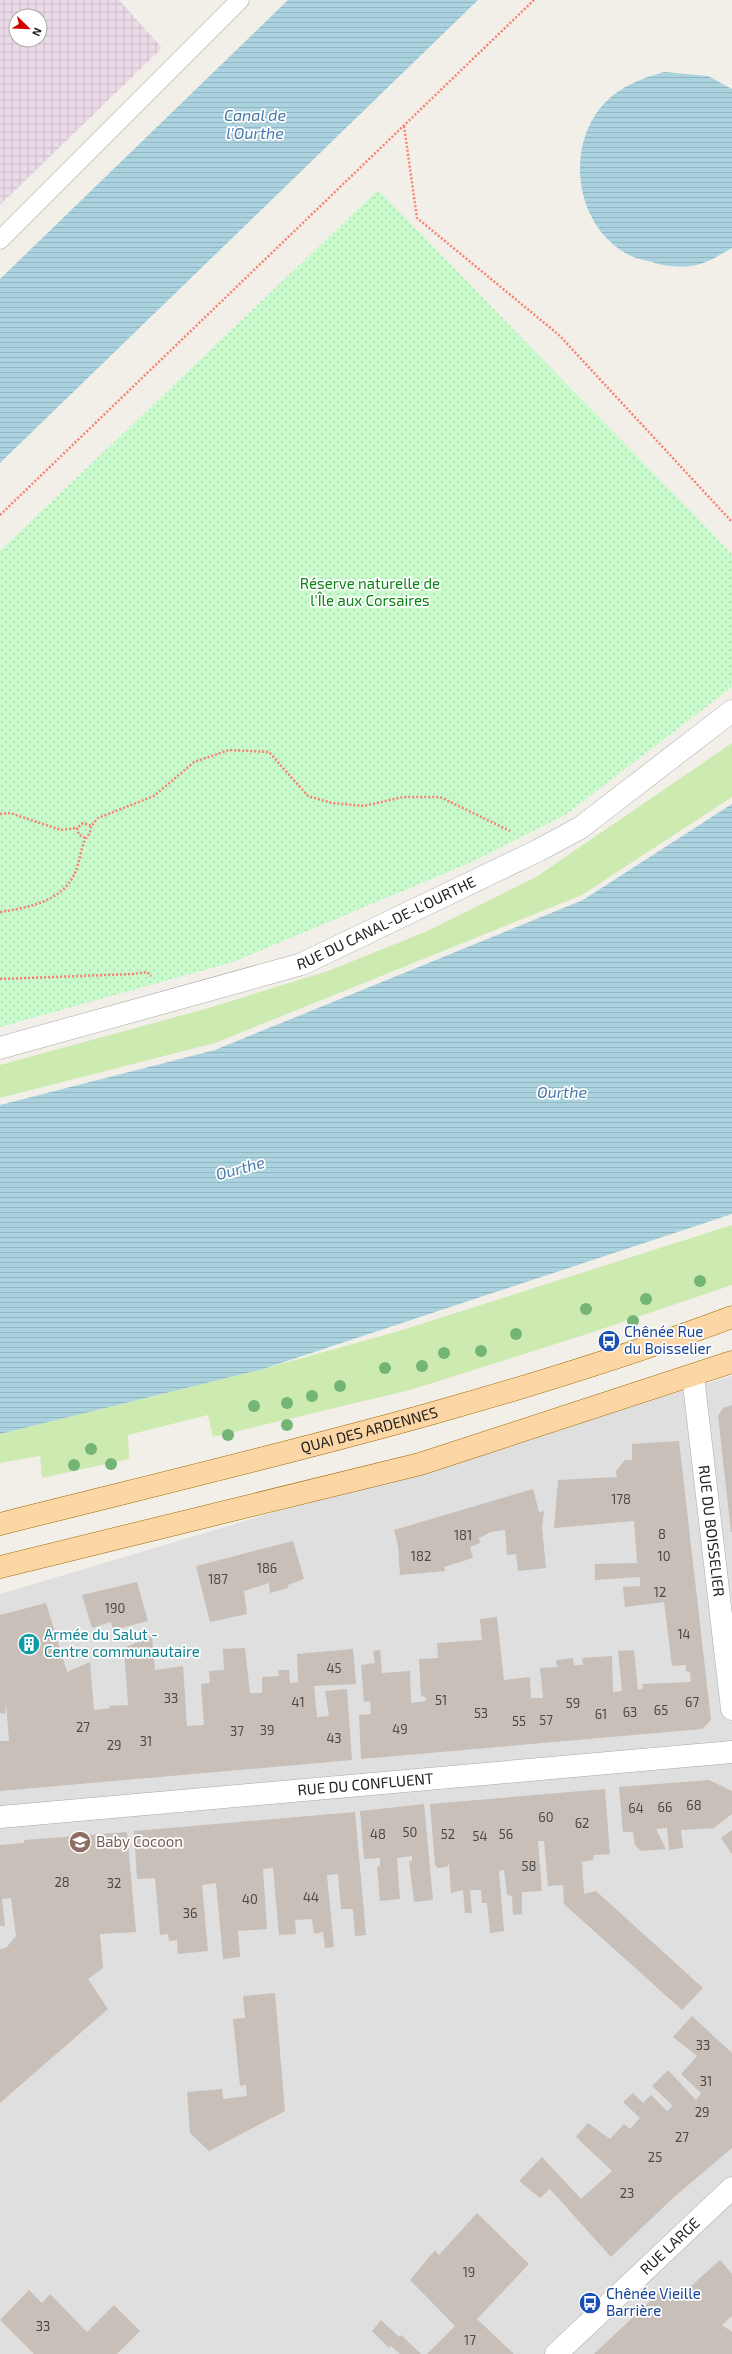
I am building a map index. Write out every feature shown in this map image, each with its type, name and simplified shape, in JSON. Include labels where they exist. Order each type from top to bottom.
[{"type":"main road","name":"QUAI DES ARDENNES","points":[[0,1524],[398,1424],[656,1345],[732,1317]]},
{"type":"main road","points":[[0,1567],[420,1464],[732,1362]]},
{"type":"street","name":"RUE DU CANAL-DE-L'OURTHE","points":[[0,1048],[302,964],[538,850],[580,828],[732,710]]},
{"type":"street","name":"RUE DU BOISSELIER","points":[[693,1376],[732,1710]]},
{"type":"street","name":"RUE DU CONFLUENT","points":[[0,1817],[732,1752]]},
{"type":"street","name":"RUE LARGE","points":[[556,2354],[732,2188]]},
{"type":"lane","points":[[0,240],[240,0]]},
{"type":"path","points":[[0,515],[534,0]]},
{"type":"path","points":[[404,125],[417,218],[560,335],[732,522]]},
{"type":"path","points":[[0,912],[23,908],[58,896],[75,876],[85,838],[90,833],[91,826],[98,818],[154,796],[194,762],[229,750],[269,752],[308,796],[332,804],[364,806],[403,797],[440,797],[522,837],[538,850]]},
{"type":"path","points":[[0,814],[10,813],[61,830],[77,828],[83,823],[91,826]]},
{"type":"path","points":[[77,828],[78,835],[85,838]]},
{"type":"path","points":[[0,979],[133,974],[147,972],[175,1000]]},
{"type":"shaded area","points":[[0,0],[119,0],[162,48],[0,205]]},
{"type":"shaded area","points":[[732,1376],[732,2354],[0,2354],[0,1594]]},
{"type":"green space","name":"Réserve naturelle de l'Île aux Corsaires","points":[[378,190],[732,554],[732,687],[565,815],[474,861],[233,962],[0,1027],[0,551]]},
{"type":"green space","points":[[732,743],[732,797],[582,895],[215,1043],[0,1098],[0,1065],[205,1009],[328,971],[425,932],[536,877]]},
{"type":"green space","points":[[732,1225],[732,1285],[584,1335],[410,1390],[213,1437],[208,1415],[128,1435],[129,1459],[42,1478],[40,1456],[0,1463],[0,1434],[263,1369],[399,1331]]},
{"type":"water","name":"Canal de l'Ourthe","points":[[288,0],[478,0],[0,463],[0,279]]},
{"type":"water","points":[[664,72],[708,76],[732,89],[732,248],[707,262],[684,267],[658,264],[638,259],[613,244],[598,228],[588,209],[582,189],[580,167],[582,146],[589,125],[601,107],[622,89]]},
{"type":"water","name":"Ourthe","points":[[732,804],[732,1214],[263,1369],[0,1434],[0,1105],[215,1050],[583,900]]},
{"type":"building","points":[[732,1405],[731,1532],[718,1416],[723,1408]]},
{"type":"building","points":[[679,1441],[711,1720],[702,1729],[361,1759],[359,1715],[371,1714],[370,1701],[364,1702],[361,1665],[375,1663],[373,1651],[380,1650],[382,1673],[410,1671],[411,1703],[426,1701],[426,1698],[421,1695],[419,1659],[438,1658],[437,1643],[482,1640],[480,1619],[497,1617],[504,1680],[530,1677],[531,1698],[543,1698],[540,1668],[557,1667],[556,1660],[573,1658],[574,1665],[583,1665],[582,1658],[612,1656],[613,1692],[622,1691],[618,1651],[634,1650],[638,1690],[643,1688],[642,1684],[691,1682],[690,1672],[686,1671],[686,1665],[672,1666],[664,1602],[625,1607],[623,1587],[640,1586],[640,1577],[595,1580],[595,1564],[637,1563],[634,1521],[554,1528],[558,1480],[617,1477],[616,1471],[625,1460],[632,1460],[632,1444]]},
{"type":"building","points":[[533,1489],[539,1512],[544,1511],[542,1527],[546,1568],[518,1571],[516,1554],[507,1555],[505,1530],[491,1532],[479,1538],[480,1543],[470,1547],[473,1558],[444,1567],[445,1571],[400,1575],[398,1546],[394,1530]]},
{"type":"building","points":[[293,1541],[304,1579],[288,1585],[288,1588],[270,1593],[269,1583],[244,1591],[247,1614],[210,1622],[196,1566]]},
{"type":"building","points":[[137,1582],[148,1621],[113,1630],[111,1622],[92,1628],[82,1595]]},
{"type":"building","points":[[46,1603],[67,1672],[90,1662],[94,1710],[110,1708],[109,1706],[128,1705],[124,1648],[152,1636],[155,1670],[183,1666],[187,1726],[204,1725],[201,1684],[210,1683],[209,1671],[224,1670],[223,1649],[245,1648],[250,1693],[262,1693],[262,1677],[279,1676],[278,1670],[289,1670],[290,1683],[298,1682],[297,1654],[353,1649],[356,1684],[314,1686],[317,1717],[329,1716],[325,1691],[347,1689],[352,1760],[0,1791],[0,1741],[9,1741],[6,1702],[5,1714],[0,1713],[0,1615]]},
{"type":"building","points":[[709,1780],[732,1791],[732,1814],[714,1828],[681,1830],[683,1848],[669,1850],[667,1828],[656,1829],[666,1849],[641,1851],[635,1845],[633,1832],[623,1832],[619,1787]]},
{"type":"building","points":[[605,1789],[610,1854],[594,1855],[593,1860],[582,1862],[584,1894],[596,1891],[703,1988],[682,2010],[564,1904],[563,1885],[548,1886],[544,1841],[538,1841],[542,1891],[522,1892],[522,1914],[513,1915],[512,1896],[507,1895],[504,1870],[499,1871],[504,1931],[490,1933],[487,1903],[482,1903],[481,1890],[470,1890],[472,1913],[465,1913],[463,1890],[451,1893],[449,1863],[447,1867],[438,1868],[435,1865],[430,1804]]},
{"type":"building","points":[[424,1804],[433,1900],[414,1902],[409,1861],[412,1861],[412,1856],[397,1858],[400,1899],[380,1901],[377,1867],[380,1866],[380,1858],[364,1859],[360,1811]]},
{"type":"building","points":[[355,1812],[366,1935],[355,1936],[353,1909],[341,1909],[338,1874],[327,1875],[334,1947],[325,1948],[323,1932],[314,1934],[312,1919],[295,1920],[296,1934],[279,1935],[273,1868],[263,1869],[267,1929],[238,1931],[240,1957],[223,1959],[216,1883],[202,1885],[208,1951],[178,1954],[177,1940],[169,1941],[168,1934],[160,1935],[155,1878],[137,1879],[134,1831]]},
{"type":"building","points":[[732,1830],[732,1854],[721,1838]]},
{"type":"building","points":[[127,1832],[136,1932],[100,1934],[103,1968],[88,1979],[108,2009],[0,2103],[0,1949],[6,1948],[16,1936],[11,1898],[2,1899],[5,1926],[0,1926],[0,1845],[24,1843],[24,1840]]},
{"type":"building","points":[[275,1993],[285,2111],[209,2151],[190,2133],[187,2092],[222,2089],[223,2099],[247,2096],[246,2085],[240,2086],[233,2019],[245,2018],[243,1996]]},
{"type":"building","points":[[692,2016],[732,2053],[732,2148],[673,2198],[611,2257],[550,2189],[540,2198],[519,2181],[542,2157],[581,2199],[612,2171],[576,2137],[588,2123],[610,2139],[624,2124],[630,2129],[640,2118],[623,2102],[633,2093],[643,2103],[651,2095],[667,2111],[673,2106],[652,2086],[668,2070],[696,2100],[701,2093],[681,2074],[697,2056],[673,2037]]},
{"type":"building","points":[[477,2213],[529,2264],[477,2319],[514,2354],[427,2354],[455,2326],[410,2280],[435,2250],[439,2255]]},
{"type":"building","points":[[720,2260],[732,2274],[732,2316],[722,2325],[732,2332],[732,2354],[594,2354],[666,2286],[678,2298]]},
{"type":"building","points":[[29,2290],[42,2303],[50,2294],[87,2332],[114,2305],[140,2331],[117,2354],[34,2354],[0,2320]]},
{"type":"building","points":[[381,2320],[399,2337],[401,2335],[421,2354],[400,2354],[391,2346],[389,2348],[372,2331]]},
{"type":"place","name":"Chênée Rue du Boisselier","points":[[609,1341]]},
{"type":"place","name":"Armée du Salut - Centre communautaire","points":[[29,1644]]},
{"type":"place","name":"Baby Cocoon","points":[[80,1842]]},
{"type":"place","name":"Chênée Vieille Barrière","points":[[590,2303]]}]
